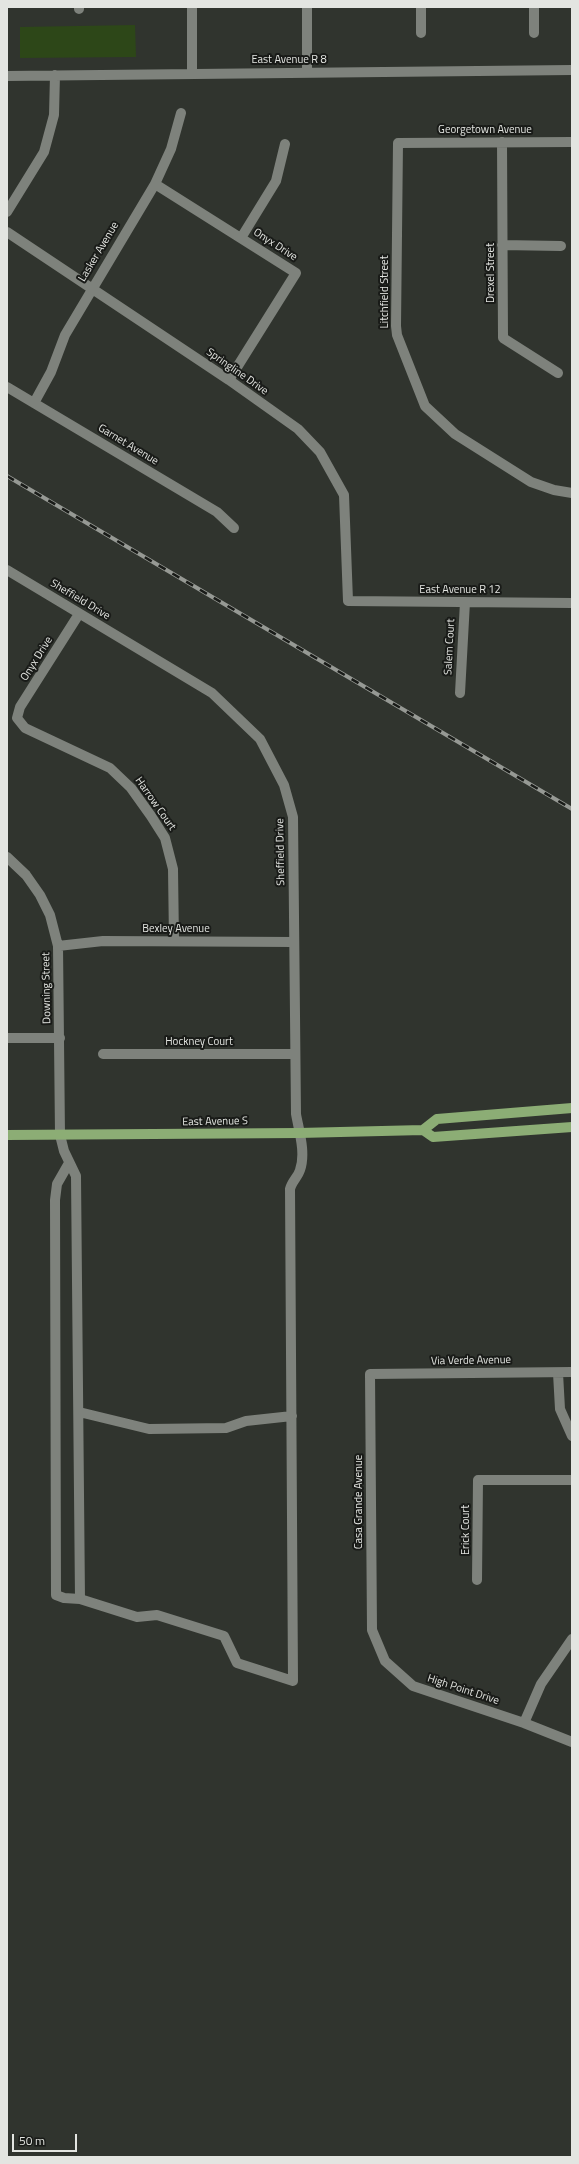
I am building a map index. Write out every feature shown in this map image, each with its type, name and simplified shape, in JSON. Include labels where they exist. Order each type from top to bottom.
[{"type":"main road","points":[[423,1130],[437,1119],[572,1108]]},
{"type":"main road","name":"East Avenue S","points":[[7,1135],[299,1133],[423,1130],[432,1137],[572,1127]]},
{"type":"street","points":[[192,7],[192,73]]},
{"type":"street","points":[[306,72],[307,7]]},
{"type":"street","points":[[421,7],[421,33]]},
{"type":"street","points":[[534,7],[534,34]]},
{"type":"street","name":"East Avenue R 8","points":[[7,76],[572,70]]},
{"type":"street","points":[[7,212],[44,152],[54,115],[55,75]]},
{"type":"street","name":"Lasker Avenue","points":[[34,403],[51,372],[65,335],[155,184],[170,149],[181,113]]},
{"type":"street","name":"Drexel Street","points":[[502,142],[503,338],[558,374]]},
{"type":"street","name":"Georgetown Avenue","points":[[398,143],[572,142]]},
{"type":"street","name":"Litchfield Street","points":[[398,143],[396,326],[397,335],[425,406],[455,434],[531,482],[554,490],[572,493]]},
{"type":"street","points":[[242,238],[276,181],[285,144]]},
{"type":"street","name":"Onyx Drive","points":[[155,184],[296,273],[229,380]]},
{"type":"street","name":"Springline Drive","points":[[7,232],[229,380],[298,429],[320,452],[344,495],[348,601]]},
{"type":"street","points":[[502,244],[561,246]]},
{"type":"street","name":"Garnet Avenue","points":[[7,387],[217,512],[234,528]]},
{"type":"street","name":"Sheffield Drive","points":[[7,570],[212,693],[260,739],[284,785],[293,818],[296,1114],[303,1161],[300,1172],[291,1183],[290,1189],[293,1681],[237,1663],[224,1636],[157,1614],[137,1617],[80,1599]]},
{"type":"street","name":"East Avenue R 12","points":[[348,601],[572,603]]},
{"type":"street","name":"Salem Court","points":[[460,693],[465,602]]},
{"type":"street","name":"Onyx Drive","points":[[18,718],[20,706],[79,614]]},
{"type":"street","name":"Harrow Court","points":[[18,718],[24,728],[110,768],[131,788],[147,810],[165,838],[173,869],[174,941]]},
{"type":"street","name":"Downing Street","points":[[7,857],[26,875],[40,895],[50,914],[58,946],[60,1135],[68,1162],[76,1176],[80,1599]]},
{"type":"street","name":"Bexley Avenue","points":[[58,946],[103,941],[294,942]]},
{"type":"street","points":[[7,1038],[60,1038]]},
{"type":"street","name":"Hockney Court","points":[[103,1054],[295,1054]]},
{"type":"street","points":[[68,1162],[57,1184],[55,1200],[56,1595],[64,1598],[80,1599]]},
{"type":"street","name":"Via Verde Avenue","points":[[370,1374],[572,1372]]},
{"type":"street","points":[[558,1373],[560,1409],[572,1436]]},
{"type":"street","name":"Casa Grande Avenue","points":[[370,1374],[372,1630]]},
{"type":"street","points":[[79,1412],[149,1428],[226,1428],[246,1421],[292,1416]]},
{"type":"street","name":"Erick Court","points":[[477,1580],[478,1480],[572,1480]]},
{"type":"street","name":"High Point Drive","points":[[372,1630],[385,1661],[413,1686],[524,1723],[572,1742]]},
{"type":"street","points":[[524,1723],[541,1684],[572,1639]]},
{"type":"green space","points":[[135,25],[136,57],[20,58],[20,27]]},
{"type":"railway","points":[[7,476],[572,809]]}]
